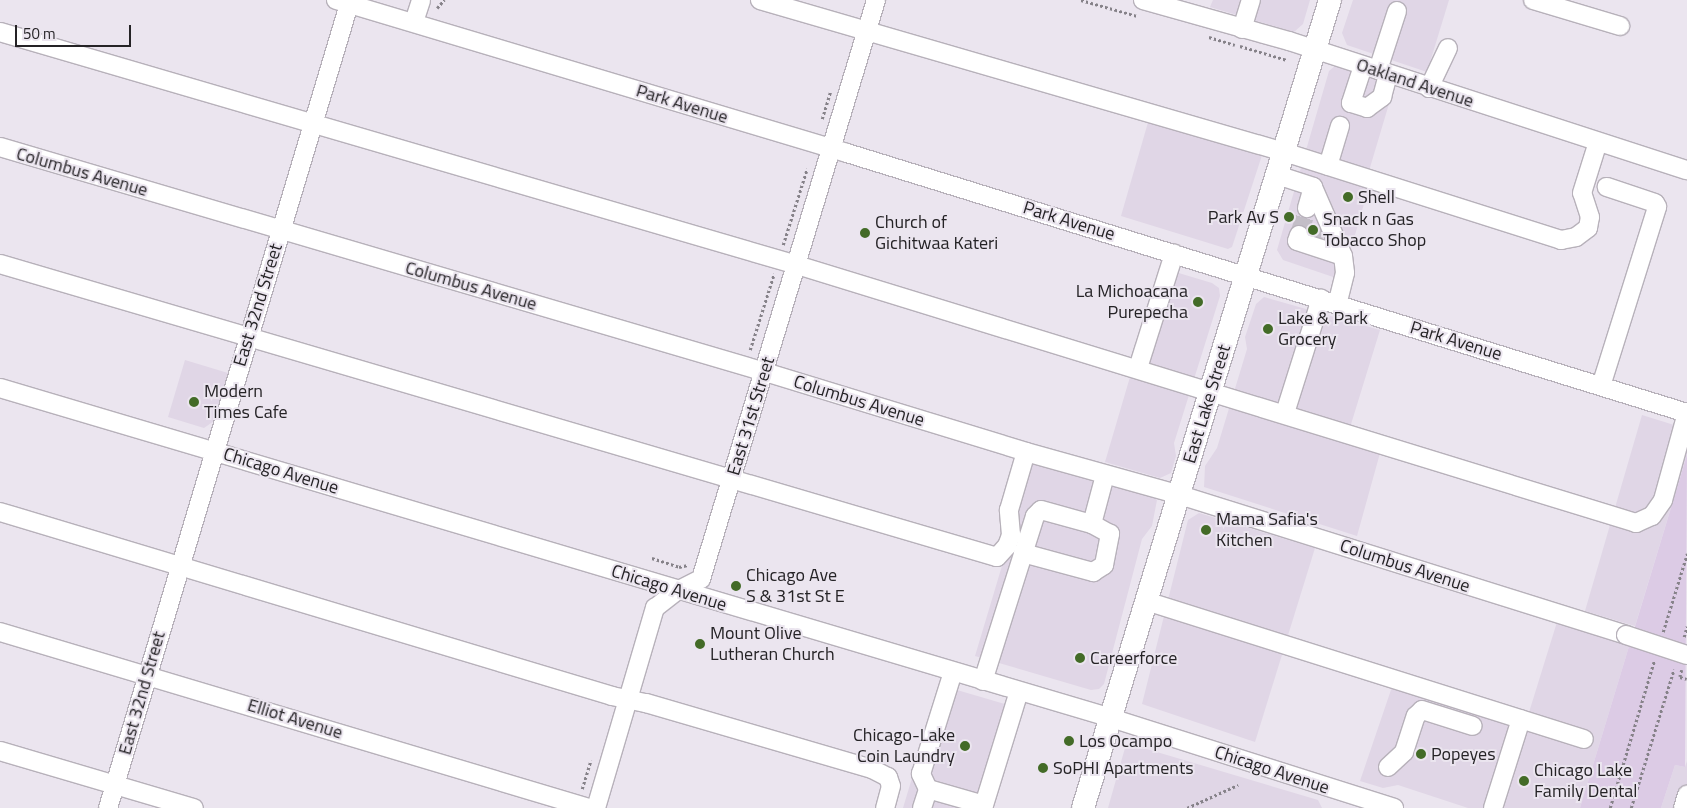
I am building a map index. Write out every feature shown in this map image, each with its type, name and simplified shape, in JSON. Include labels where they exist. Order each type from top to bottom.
[{"type":"main road","name":"East Lake Street","points":[[1083,808],[1330,0]]},
{"type":"street","points":[[414,22],[422,0]]},
{"type":"street","points":[[760,0],[1284,152],[1561,240],[1576,237],[1588,228],[1590,217],[1582,192],[1598,142]]},
{"type":"street","name":"East 31st Street","points":[[596,808],[655,608],[677,591],[701,580],[876,0]]},
{"type":"street","name":"Oakland Avenue","points":[[1143,0],[1377,70],[1687,170]]},
{"type":"street","points":[[1242,29],[1251,0]]},
{"type":"street","points":[[1533,0],[1620,26]]},
{"type":"street","name":"Park Avenue","points":[[342,2],[414,22],[831,149],[1687,413]]},
{"type":"street","name":"East 32nd Street","points":[[108,808],[313,123],[342,2]]},
{"type":"street","points":[[1377,70],[1397,12]]},
{"type":"street","points":[[0,32],[797,265],[1211,390],[1636,523],[1652,516],[1663,500],[1687,413]]},
{"type":"street","points":[[1430,88],[1448,48]]},
{"type":"street","points":[[1328,166],[1340,126]]},
{"type":"street","name":"Columbus Avenue","points":[[0,147],[765,372],[1026,452],[1180,495],[1626,636],[1682,658]]},
{"type":"street","points":[[1277,175],[1313,187],[1314,207],[1310,236],[1344,256]]},
{"type":"street","points":[[1601,386],[1657,206],[1655,203],[1607,187]]},
{"type":"street","points":[[1285,413],[1329,302],[1345,273],[1344,256],[1314,207]]},
{"type":"street","points":[[1138,368],[1174,254]]},
{"type":"street","points":[[0,264],[997,557],[1008,546],[1011,535],[1009,510],[1026,452]]},
{"type":"street","name":"Chicago Avenue","points":[[0,388],[214,450],[677,591],[1110,718],[1345,803],[1394,808]]},
{"type":"street","points":[[1092,524],[1105,475]]},
{"type":"street","points":[[984,681],[1023,553],[1035,516],[1041,510],[1092,524],[1110,534],[1104,565],[1093,572],[1023,553]]},
{"type":"street","points":[[0,512],[872,769],[888,777],[891,786],[885,808]]},
{"type":"street","points":[[1146,601],[1584,739]]},
{"type":"street","name":"Elliot Avenue","points":[[0,632],[589,808]]},
{"type":"street","points":[[922,808],[928,789],[921,774],[952,672]]},
{"type":"street","points":[[928,789],[983,807],[1019,691]]},
{"type":"street","points":[[1388,767],[1404,752],[1416,716],[1422,710],[1473,726]]},
{"type":"street","points":[[1494,808],[1521,719]]},
{"type":"street","points":[[0,751],[194,808]]},
{"type":"street","points":[[1683,808],[1687,795]]},
{"type":"path","points":[[437,8],[444,0]]},
{"type":"path","points":[[1661,639],[1687,554]]},
{"type":"path","points":[[652,558],[679,566],[688,565]]},
{"type":"path","points":[[1687,626],[1680,677],[1687,679]]},
{"type":"path","points":[[1610,808],[1656,658]]},
{"type":"path","points":[[1632,808],[1682,658]]},
{"type":"path","points":[[1187,808],[1238,785]]},
{"type":"shaded area","points":[[1213,0],[1310,0],[1303,24],[1294,32],[1210,7]]},
{"type":"shaded area","points":[[1353,0],[1449,0],[1427,72],[1347,45],[1342,33]]},
{"type":"shaded area","points":[[1335,66],[1343,66],[1394,87],[1366,181],[1370,183],[1342,280],[1283,260],[1277,250],[1329,71]]},
{"type":"shaded area","points":[[1151,112],[1265,146],[1232,247],[1228,249],[1121,216]]},
{"type":"shaded area","points":[[1162,268],[1212,283],[1219,288],[1220,296],[1174,443],[1176,456],[1171,473],[1160,478],[1105,462]]},
{"type":"shaded area","points":[[1264,297],[1380,330],[1348,434],[1382,446],[1357,536],[1204,487],[1205,466],[1217,448],[1247,349],[1245,337],[1256,304]]},
{"type":"shaded area","points":[[185,360],[228,373],[214,421],[204,428],[168,417]]},
{"type":"shaded area","points":[[1642,415],[1687,429],[1687,455],[1635,626],[1585,611]]},
{"type":"shaded area","points":[[1687,455],[1685,767],[1675,765],[1661,808],[1580,808]]},
{"type":"shaded area","points":[[1033,462],[1154,497],[1157,500],[1152,526],[1142,539],[1104,684],[1099,689],[1091,690],[975,656]]},
{"type":"shaded area","points":[[1199,513],[1315,548],[1255,742],[1142,704],[1188,520]]},
{"type":"shaded area","points":[[1557,622],[1630,643],[1580,808],[1468,808],[1398,785],[1383,788],[1360,781],[1394,681],[1526,722]]},
{"type":"shaded area","points":[[940,685],[1015,707],[984,808],[903,808]]},
{"type":"shaded area","points":[[1130,744],[1318,800],[1322,808],[1108,808],[1125,748]]},
{"type":"shaded area","points":[[1687,761],[1687,808],[1661,808],[1675,765],[1685,767]]},
{"type":"tunnel","points":[[1299,235],[1307,208]]},
{"type":"tunnel","points":[[1313,239],[1316,226]]},
{"type":"place","name":"Shell","points":[[1348,197]]},
{"type":"place","name":"Park Av S","points":[[1289,217]]},
{"type":"place","name":"Snack n Gas Tobacco Shop","points":[[1313,230]]},
{"type":"place","name":"Church of Gichitwaa Kateri","points":[[865,233]]},
{"type":"place","name":"La Michoacana Purepecha","points":[[1198,302]]},
{"type":"place","name":"Lake & Park Grocery","points":[[1268,329]]},
{"type":"place","name":"Modern Times Cafe","points":[[194,402]]},
{"type":"place","name":"Mama Safia's Kitchen","points":[[1206,530]]},
{"type":"place","name":"Chicago Ave S & 31st St E","points":[[736,586]]},
{"type":"place","name":"Mount Olive Lutheran Church","points":[[700,644]]},
{"type":"place","name":"Careerforce","points":[[1080,658]]},
{"type":"place","name":"Los Ocampo","points":[[1069,741]]},
{"type":"place","name":"Chicago-Lake Coin Laundry","points":[[965,746]]},
{"type":"place","name":"Popeyes","points":[[1421,754]]},
{"type":"place","name":"SoPHI Apartments","points":[[1043,768]]},
{"type":"place","name":"Chicago Lake Family Dental","points":[[1524,781]]}]
